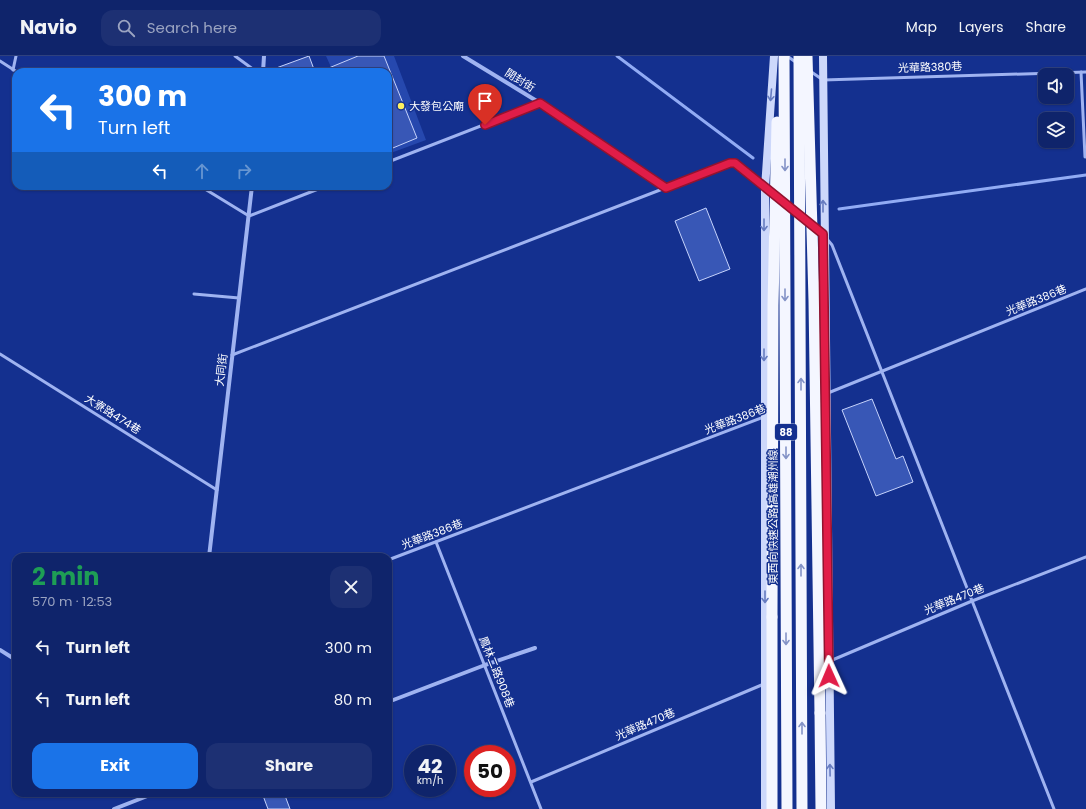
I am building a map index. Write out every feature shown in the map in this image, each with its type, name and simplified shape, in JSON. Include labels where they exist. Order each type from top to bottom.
[{"type":"highway","points":[[772,809],[773,298],[779,80],[785,56]]},
{"type":"highway","name":"東西向快速公路 高雄潮州線","points":[[785,56],[787,809]]},
{"type":"highway","name":"88","points":[[799,56],[802,809]]},
{"type":"highway","points":[[807,56],[814,300],[821,809]]},
{"type":"main road","points":[[765,809],[765,188],[774,56]]},
{"type":"main road","points":[[823,56],[823,234],[831,809]]},
{"type":"street","points":[[263,68],[264,56]]},
{"type":"street","name":"開封街","points":[[463,56],[540,103],[666,188]]},
{"type":"street","name":"大同街","points":[[209,553],[252,190]]},
{"type":"street","points":[[392,700],[485,665],[535,648]]},
{"type":"street","points":[[0,650],[12,658]]},
{"type":"street","points":[[114,809],[145,797]]},
{"type":"lane","points":[[13,68],[16,56]]},
{"type":"lane","points":[[235,56],[252,68]]},
{"type":"lane","points":[[785,56],[823,80]]},
{"type":"lane","points":[[0,61],[12,69]]},
{"type":"lane","points":[[1081,72],[1085,157]]},
{"type":"lane","name":"光華路380巷","points":[[823,80],[1086,72]]},
{"type":"lane","points":[[392,160],[540,103]]},
{"type":"lane","points":[[232,355],[730,163],[735,163],[823,234],[832,245],[880,371],[1054,809]]},
{"type":"lane","points":[[207,190],[249,216],[316,190]]},
{"type":"lane","name":"光華路386巷","points":[[812,399],[1086,289]]},
{"type":"lane","points":[[194,294],[239,298]]},
{"type":"lane","name":"大寮路474巷","points":[[0,354],[217,490]]},
{"type":"lane","points":[[798,405],[805,402]]},
{"type":"lane","name":"光華路386巷","points":[[392,558],[791,407]]},
{"type":"lane","name":"鳳林二路908巷","points":[[436,542],[541,809]]},
{"type":"lane","name":"光華路470巷","points":[[829,661],[972,601],[1086,557]]},
{"type":"lane","name":"光華路470巷","points":[[531,782],[765,683]]},
{"type":"shaded area","points":[[326,56],[358,56],[331,67]]},
{"type":"shaded area","points":[[384,56],[394,56],[426,140],[392,153],[392,148],[417,138],[392,76],[392,68],[389,68]]},
{"type":"building","points":[[309,56],[314,68],[276,68]]},
{"type":"building","points":[[358,56],[384,56],[389,68],[329,68]]},
{"type":"building","points":[[392,76],[417,138],[392,148]]},
{"type":"building","points":[[706,208],[730,269],[699,281],[675,221]]},
{"type":"building","points":[[872,399],[896,459],[903,456],[913,482],[876,496],[842,410]]},
{"type":"building","points":[[264,797],[286,797],[290,809],[268,809]]},
{"type":"waterway","points":[[617,56],[753,158]]},
{"type":"waterway","points":[[839,209],[1086,175]]},
{"type":"place","name":"大發包公廟","points":[[401,106]]},
{"type":"route","points":[[485,125],[540,103],[666,188],[730,163],[735,163],[823,234],[829,676]]}]
